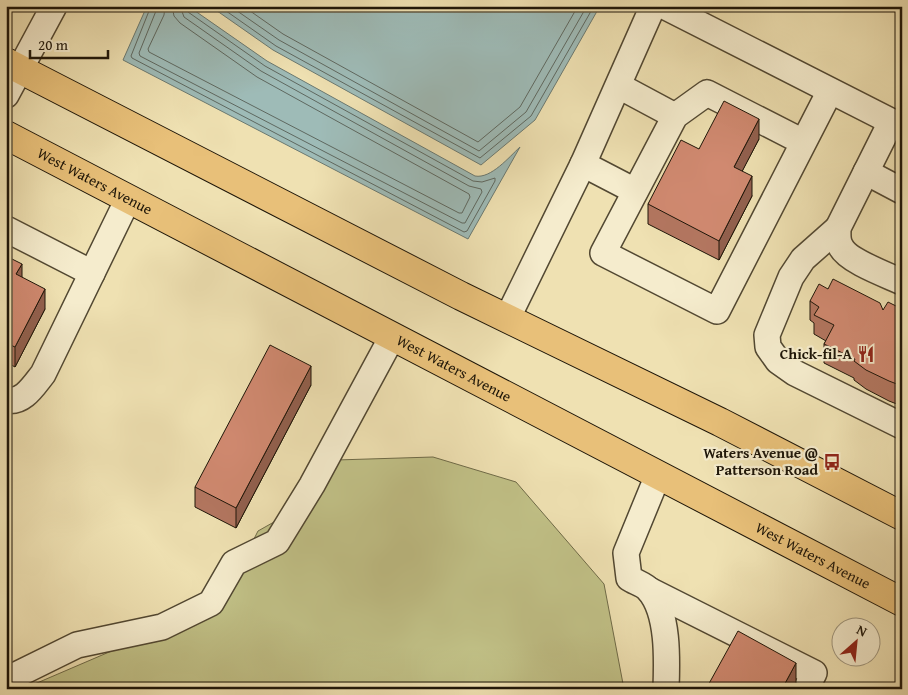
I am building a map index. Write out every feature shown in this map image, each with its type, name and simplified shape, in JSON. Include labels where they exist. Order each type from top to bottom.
[{"type":"main road","points":[[13,66],[507,319],[720,422],[902,516]]},
{"type":"main road","name":"West Waters Avenue","points":[[6,135],[902,602]]},
{"type":"street","points":[[6,95],[13,66],[54,6]]},
{"type":"street","points":[[507,319],[583,164],[653,6]]},
{"type":"street","points":[[664,6],[896,125],[866,172],[838,228],[803,259],[791,276],[767,335],[768,347],[778,361],[796,373],[900,426]]},
{"type":"street","points":[[619,86],[676,116]]},
{"type":"street","points":[[804,142],[707,93],[676,116],[603,253],[717,311],[804,142],[830,91]]},
{"type":"street","points":[[583,164],[636,191]]},
{"type":"street","points":[[866,172],[902,190]]},
{"type":"street","points":[[6,400],[10,401],[23,397],[43,374],[128,200]]},
{"type":"street","points":[[6,228],[92,273]]},
{"type":"street","points":[[838,228],[841,248],[850,256],[902,282]]},
{"type":"street","points":[[6,680],[77,645],[162,627],[211,603],[234,563],[277,542],[312,485],[392,337]]},
{"type":"street","points":[[658,475],[626,552],[629,578],[814,674],[806,689]]},
{"type":"street","points":[[649,590],[658,610],[667,642],[666,689]]},
{"type":"green space","points":[[433,457],[516,482],[604,584],[624,689],[23,689],[221,604],[258,531],[306,504],[336,460]]},
{"type":"water","points":[[147,6],[188,6],[267,61],[475,176],[481,176],[493,171],[520,147],[468,239],[123,60]]},
{"type":"water","points":[[210,6],[600,6],[535,120],[481,165],[273,50]]},
{"type":"building","points":[[724,101],[759,119],[734,167],[752,176],[719,241],[648,204],[681,140],[699,149]]},
{"type":"building","points":[[8,257],[22,264],[16,274],[45,289],[15,347],[6,343],[6,260]]},
{"type":"building","name":"Chick-fil-A","points":[[833,279],[880,303],[883,310],[888,302],[902,309],[902,386],[866,370],[854,361],[855,359],[824,344],[834,325],[814,315],[819,307],[810,301],[819,284],[828,289]]},
{"type":"building","points":[[270,345],[311,366],[236,508],[195,487]]},
{"type":"building","points":[[738,631],[796,663],[782,689],[706,689]]},
{"type":"place","name":"Chick-fil-A","points":[[866,354]]},
{"type":"place","name":"Waters Avenue @ Patterson Road","points":[[832,462]]}]
